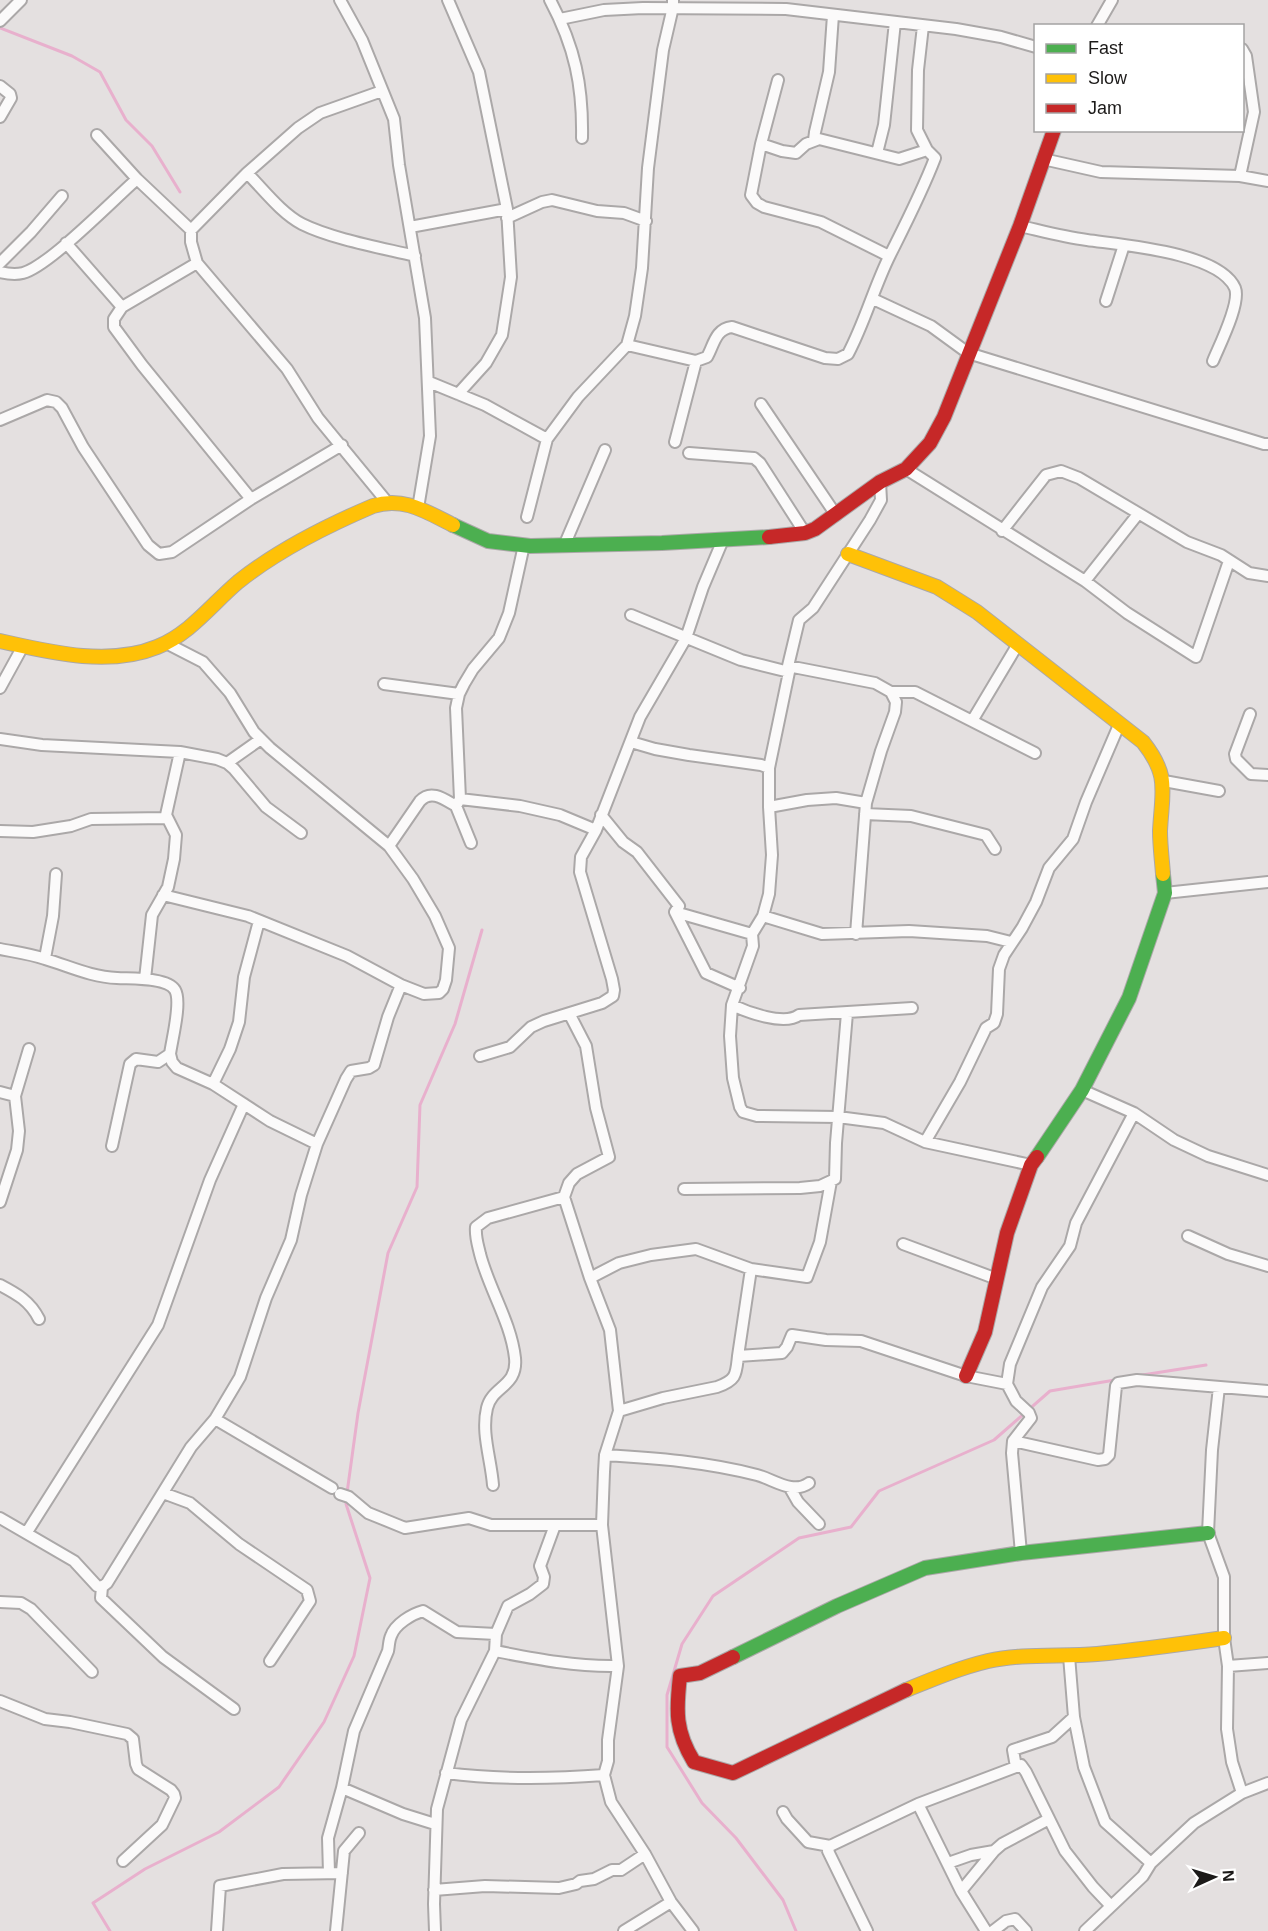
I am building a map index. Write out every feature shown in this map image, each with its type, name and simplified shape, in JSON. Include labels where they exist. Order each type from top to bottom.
[{"type":"street","points":[[0,21],[21,0]]},
{"type":"street","points":[[340,0],[362,40],[394,119],[399,165],[425,318],[430,436],[418,508]]},
{"type":"street","points":[[448,0],[479,72],[507,214],[511,277],[502,335],[486,363],[458,394]]},
{"type":"street","points":[[550,0],[560,18],[580,78],[583,104],[582,138]]},
{"type":"street","points":[[1097,24],[1112,0]]},
{"type":"street","points":[[560,18],[641,4],[786,9],[990,35],[1034,47]]},
{"type":"street","points":[[527,517],[547,439],[578,397],[627,345],[635,316],[648,168],[663,50],[673,4]]},
{"type":"street","points":[[814,140],[829,72],[833,15]]},
{"type":"street","points":[[877,153],[884,125],[895,22]]},
{"type":"street","points":[[627,345],[696,361],[706,357],[715,337],[721,330],[732,327],[825,358],[844,357],[853,345],[889,256],[935,159],[927,150],[917,130],[918,70],[923,26]]},
{"type":"street","points":[[1240,176],[1254,112],[1244,52]]},
{"type":"street","points":[[778,80],[760,144],[751,195],[757,203],[764,207],[820,222],[889,256]]},
{"type":"street","points":[[0,86],[8,91],[11,98],[0,117]]},
{"type":"street","points":[[382,91],[320,113],[298,128],[247,172],[191,230],[191,242],[196,263],[287,369],[318,418],[387,502]]},
{"type":"street","points":[[0,641],[63,654],[131,655],[157,647],[186,630],[237,583],[266,561],[311,536],[387,502],[405,503],[485,540],[501,544],[564,546],[722,542],[804,533],[836,515],[880,482],[906,469],[930,443],[944,417],[1020,226],[1053,132]]},
{"type":"street","points":[[98,135],[137,179],[191,230]]},
{"type":"street","points":[[760,144],[796,153],[814,140],[826,140],[899,159],[927,150]]},
{"type":"street","points":[[1043,159],[1101,172],[1240,176],[1268,180]]},
{"type":"street","points":[[247,172],[301,224],[415,256]]},
{"type":"street","points":[[0,272],[11,275],[25,273],[44,262],[137,179]]},
{"type":"street","points":[[0,263],[62,196]]},
{"type":"street","points":[[410,227],[507,214],[552,200],[597,211],[624,213],[645,221]]},
{"type":"street","points":[[1020,226],[1085,240],[1151,248],[1205,263],[1231,283],[1236,293],[1234,305],[1213,361]]},
{"type":"street","points":[[66,243],[122,307]]},
{"type":"street","points":[[1107,301],[1124,245]]},
{"type":"street","points":[[196,263],[122,307],[114,319],[114,327],[251,499]]},
{"type":"street","points":[[873,299],[931,326],[968,353],[1268,444]]},
{"type":"street","points":[[675,442],[696,361]]},
{"type":"street","points":[[429,382],[485,405],[547,439]]},
{"type":"street","points":[[0,420],[47,400],[56,402],[62,408],[83,447],[134,525],[148,545],[159,554],[172,552],[251,499],[342,445]]},
{"type":"street","points":[[761,404],[836,515]]},
{"type":"street","points":[[564,546],[605,450]]},
{"type":"street","points":[[689,453],[754,458],[804,533]]},
{"type":"street","points":[[906,469],[1085,581],[1127,613],[1196,657],[1229,561]]},
{"type":"street","points":[[1002,531],[1046,475],[1061,471],[1079,478],[1187,542],[1249,573],[1268,576]]},
{"type":"street","points":[[880,482],[881,500],[813,608],[799,620],[769,768],[772,873],[769,894],[763,916],[752,934],[753,946],[740,988],[732,1005],[730,1036],[733,1078],[743,1112],[757,1116],[838,1117],[884,1123],[925,1142],[1031,1165]]},
{"type":"street","points":[[1085,581],[1138,514]]},
{"type":"street","points":[[480,1056],[510,1047],[537,1024],[608,1001],[613,996],[614,990],[579,872],[581,857],[596,830],[640,717],[686,638],[703,587],[722,542]]},
{"type":"street","points":[[471,843],[458,803],[456,708],[459,694],[473,669],[499,638],[509,613],[524,545]]},
{"type":"street","points":[[848,554],[937,587],[977,612],[1143,742],[1155,757],[1164,781],[1160,834],[1165,893],[1129,998],[1082,1090],[1031,1165],[1007,1233],[985,1332],[966,1376]]},
{"type":"street","points":[[632,615],[741,660],[875,683],[891,692],[915,692],[1035,753]]},
{"type":"street","points":[[163,895],[248,916],[347,956],[401,985],[424,994],[439,993],[446,980],[448,948],[435,916],[413,879],[389,846],[261,739],[254,732],[230,693],[203,662],[166,643]]},
{"type":"street","points":[[972,722],[1018,644]]},
{"type":"street","points":[[0,688],[23,646]]},
{"type":"street","points":[[384,684],[459,694]]},
{"type":"street","points":[[856,934],[866,809],[881,751],[895,712],[896,702],[891,692]]},
{"type":"street","points":[[1250,714],[1235,754],[1236,759],[1251,774],[1268,775]]},
{"type":"street","points":[[925,1142],[960,1083],[986,1028],[994,1023],[997,1014],[999,969],[1011,942],[1022,928],[1036,902],[1049,868],[1073,839],[1119,725]]},
{"type":"street","points":[[0,739],[42,745],[180,752],[217,759],[227,763],[266,807],[301,833]]},
{"type":"street","points":[[227,763],[261,739]]},
{"type":"street","points":[[631,742],[655,749],[769,768]]},
{"type":"street","points":[[145,979],[152,915],[170,878],[177,840],[167,818],[180,752]]},
{"type":"street","points":[[1164,781],[1219,791]]},
{"type":"street","points":[[389,846],[423,797],[431,795],[458,803],[520,807],[561,815],[596,830]]},
{"type":"street","points":[[769,807],[807,800],[836,798],[866,809],[946,823],[986,835],[995,849]]},
{"type":"street","points":[[601,815],[623,842],[637,852],[679,906],[675,912]]},
{"type":"street","points":[[0,831],[33,832],[91,819],[167,818]]},
{"type":"street","points":[[45,958],[53,916],[56,874]]},
{"type":"street","points":[[1165,893],[1268,882]]},
{"type":"street","points":[[675,912],[752,934]]},
{"type":"street","points":[[675,912],[706,973],[740,988]]},
{"type":"street","points":[[763,916],[822,934],[909,931],[987,936],[1011,942]]},
{"type":"street","points":[[213,1084],[230,1049],[239,1022],[244,977],[259,921]]},
{"type":"street","points":[[0,949],[45,958],[87,973],[115,978],[145,979],[172,986],[176,992],[176,1015],[170,1054],[171,1062],[177,1068],[213,1084],[270,1121],[317,1144]]},
{"type":"street","points":[[0,1518],[74,1561],[96,1586],[102,1587],[107,1584],[191,1448],[214,1419],[240,1377],[266,1298],[291,1240],[317,1144],[351,1071],[374,1065],[388,1017],[401,985]]},
{"type":"street","points":[[732,1005],[751,1013],[786,1019],[794,1019],[799,1015],[912,1008]]},
{"type":"street","points":[[684,1189],[800,1188],[820,1186],[835,1179],[838,1117],[848,1013]]},
{"type":"street","points":[[570,1015],[586,1046],[596,1108],[609,1157],[577,1174],[569,1183],[564,1197],[590,1278],[610,1330],[619,1411],[605,1455],[602,1525],[618,1666],[608,1740],[608,1761],[604,1775],[611,1802],[645,1854],[671,1902],[693,1931]]},
{"type":"street","points":[[0,1202],[17,1150],[20,1131],[15,1096],[28,1049]]},
{"type":"street","points":[[112,1146],[130,1064],[136,1059],[158,1062],[170,1054]]},
{"type":"street","points":[[1082,1090],[1134,1113],[1174,1140],[1208,1156],[1268,1175]]},
{"type":"street","points":[[0,1092],[15,1096]]},
{"type":"street","points":[[27,1532],[158,1325],[210,1180],[244,1104]]},
{"type":"street","points":[[1021,1553],[1012,1453],[1013,1441],[1030,1418],[1029,1413],[1016,1401],[1007,1384],[1010,1364],[1042,1287],[1070,1246],[1076,1223],[1134,1113]]},
{"type":"street","points":[[590,1278],[619,1263],[651,1255],[696,1249],[751,1269],[807,1277],[820,1242],[831,1181]]},
{"type":"street","points":[[493,1485],[486,1441],[487,1409],[497,1392],[510,1382],[515,1367],[515,1356],[502,1312],[485,1274],[476,1239],[476,1227],[488,1218],[564,1197]]},
{"type":"street","points":[[1188,1236],[1228,1254],[1268,1266]]},
{"type":"street","points":[[903,1244],[996,1279]]},
{"type":"street","points":[[619,1411],[724,1384],[734,1376],[739,1369],[738,1356],[751,1269]]},
{"type":"street","points":[[0,1285],[20,1295],[33,1307],[39,1319]]},
{"type":"street","points":[[738,1356],[782,1353],[792,1335],[826,1340],[839,1338],[861,1341],[966,1376],[1007,1384]]},
{"type":"street","points":[[1013,1441],[1098,1460],[1105,1459],[1109,1455],[1116,1384],[1118,1383],[1137,1380],[1268,1391]]},
{"type":"street","points":[[1219,1387],[1212,1450],[1208,1533],[1224,1577],[1224,1638],[1228,1666],[1227,1729],[1232,1762],[1242,1793]]},
{"type":"street","points":[[214,1419],[349,1497],[368,1513],[405,1528],[469,1518],[491,1525],[602,1525]]},
{"type":"street","points":[[605,1455],[662,1459],[735,1470],[769,1478],[790,1488],[804,1487],[809,1483]]},
{"type":"street","points":[[790,1488],[798,1502],[819,1524]]},
{"type":"street","points":[[163,1493],[190,1503],[239,1545],[307,1590],[310,1601],[270,1661]]},
{"type":"street","points":[[435,1931],[435,1824],[461,1720],[495,1651],[495,1634],[508,1606],[543,1584],[544,1577],[540,1566],[555,1525]]},
{"type":"street","points":[[1208,1533],[1021,1553],[925,1568],[837,1606],[700,1673],[680,1676],[676,1711],[678,1732],[683,1746],[694,1762],[733,1773],[941,1675],[989,1661],[1029,1656],[1069,1656],[1139,1650],[1224,1638]]},
{"type":"street","points":[[102,1587],[100,1599],[163,1657],[234,1709]]},
{"type":"street","points":[[0,1602],[21,1603],[30,1608],[92,1672]]},
{"type":"street","points":[[329,1873],[328,1838],[354,1731],[388,1651],[393,1631],[405,1620],[423,1611],[457,1632],[495,1634]]},
{"type":"street","points":[[495,1651],[560,1664],[591,1667],[618,1666]]},
{"type":"street","points":[[1069,1656],[1074,1717],[1084,1767],[1105,1822],[1151,1863]]},
{"type":"street","points":[[1228,1666],[1268,1663]]},
{"type":"street","points":[[0,1701],[45,1719],[127,1734],[133,1739],[138,1769],[171,1790],[175,1798],[162,1825],[123,1861]]},
{"type":"street","points":[[1016,1767],[1013,1750],[1052,1737],[1074,1717]]},
{"type":"street","points":[[783,1812],[808,1842],[830,1846],[918,1804],[1021,1765],[1065,1851],[1111,1906]]},
{"type":"street","points":[[446,1773],[483,1778],[555,1779],[604,1775]]},
{"type":"street","points":[[1087,1930],[1143,1876],[1151,1863],[1194,1823],[1242,1793],[1268,1782]]},
{"type":"street","points":[[342,1788],[403,1814],[435,1824]]},
{"type":"street","points":[[918,1804],[961,1891],[986,1931]]},
{"type":"street","points":[[961,1891],[1002,1844],[1049,1819]]},
{"type":"street","points":[[336,1931],[344,1851],[359,1833]]},
{"type":"street","points":[[830,1846],[828,1851],[867,1931]]},
{"type":"street","points":[[948,1863],[971,1855],[994,1851]]},
{"type":"street","points":[[434,1890],[485,1886],[559,1888],[594,1879],[612,1870],[621,1870],[645,1854]]},
{"type":"street","points":[[217,1931],[220,1886],[283,1874],[342,1873]]},
{"type":"street","points":[[624,1931],[671,1902]]},
{"type":"street","points":[[993,1931],[1015,1919],[1026,1931]]},
{"type":"waterway","points":[[0,28],[72,56],[100,72],[126,120],[152,146],[180,192]]},
{"type":"waterway","points":[[347,1493],[358,1413],[388,1253],[417,1187],[420,1105],[455,1024],[482,930]]},
{"type":"waterway","points":[[1136,1376],[1206,1365]]},
{"type":"waterway","points":[[796,1931],[783,1900],[736,1838],[702,1803],[667,1747],[667,1695],[682,1644],[713,1596],[799,1538],[851,1527],[879,1491],[994,1440],[1050,1391],[1115,1380]]},
{"type":"waterway","points":[[110,1931],[93,1903],[145,1869],[219,1832],[279,1787],[324,1722],[354,1656],[370,1578],[346,1499]]},
{"type":"traffic: fast","points":[[453,525],[488,541],[530,546],[662,543],[769,537]]},
{"type":"traffic: fast","points":[[1037,1157],[1082,1090],[1129,998],[1165,893],[1163,874]]},
{"type":"traffic: fast","points":[[733,1657],[837,1606],[925,1568],[1021,1553],[1208,1533]]},
{"type":"traffic: slow","points":[[0,641],[78,656],[99,657],[138,653],[157,647],[180,634],[238,582],[269,559],[320,530],[373,506],[384,503],[405,504],[453,525]]},
{"type":"traffic: slow","points":[[848,554],[937,587],[977,612],[1143,742],[1152,754],[1161,775],[1163,794],[1160,831],[1163,874]]},
{"type":"traffic: slow","points":[[906,1690],[988,1661],[1028,1656],[1097,1654],[1224,1638]]},
{"type":"traffic: jam","points":[[769,537],[805,533],[815,529],[880,482],[906,469],[930,443],[944,417],[1020,226],[1053,132]]},
{"type":"traffic: jam","points":[[966,1376],[985,1332],[1007,1233],[1031,1165],[1037,1157]]},
{"type":"traffic: jam","points":[[733,1657],[700,1673],[680,1676],[678,1700],[680,1730],[694,1762],[733,1773],[906,1690]]}]
